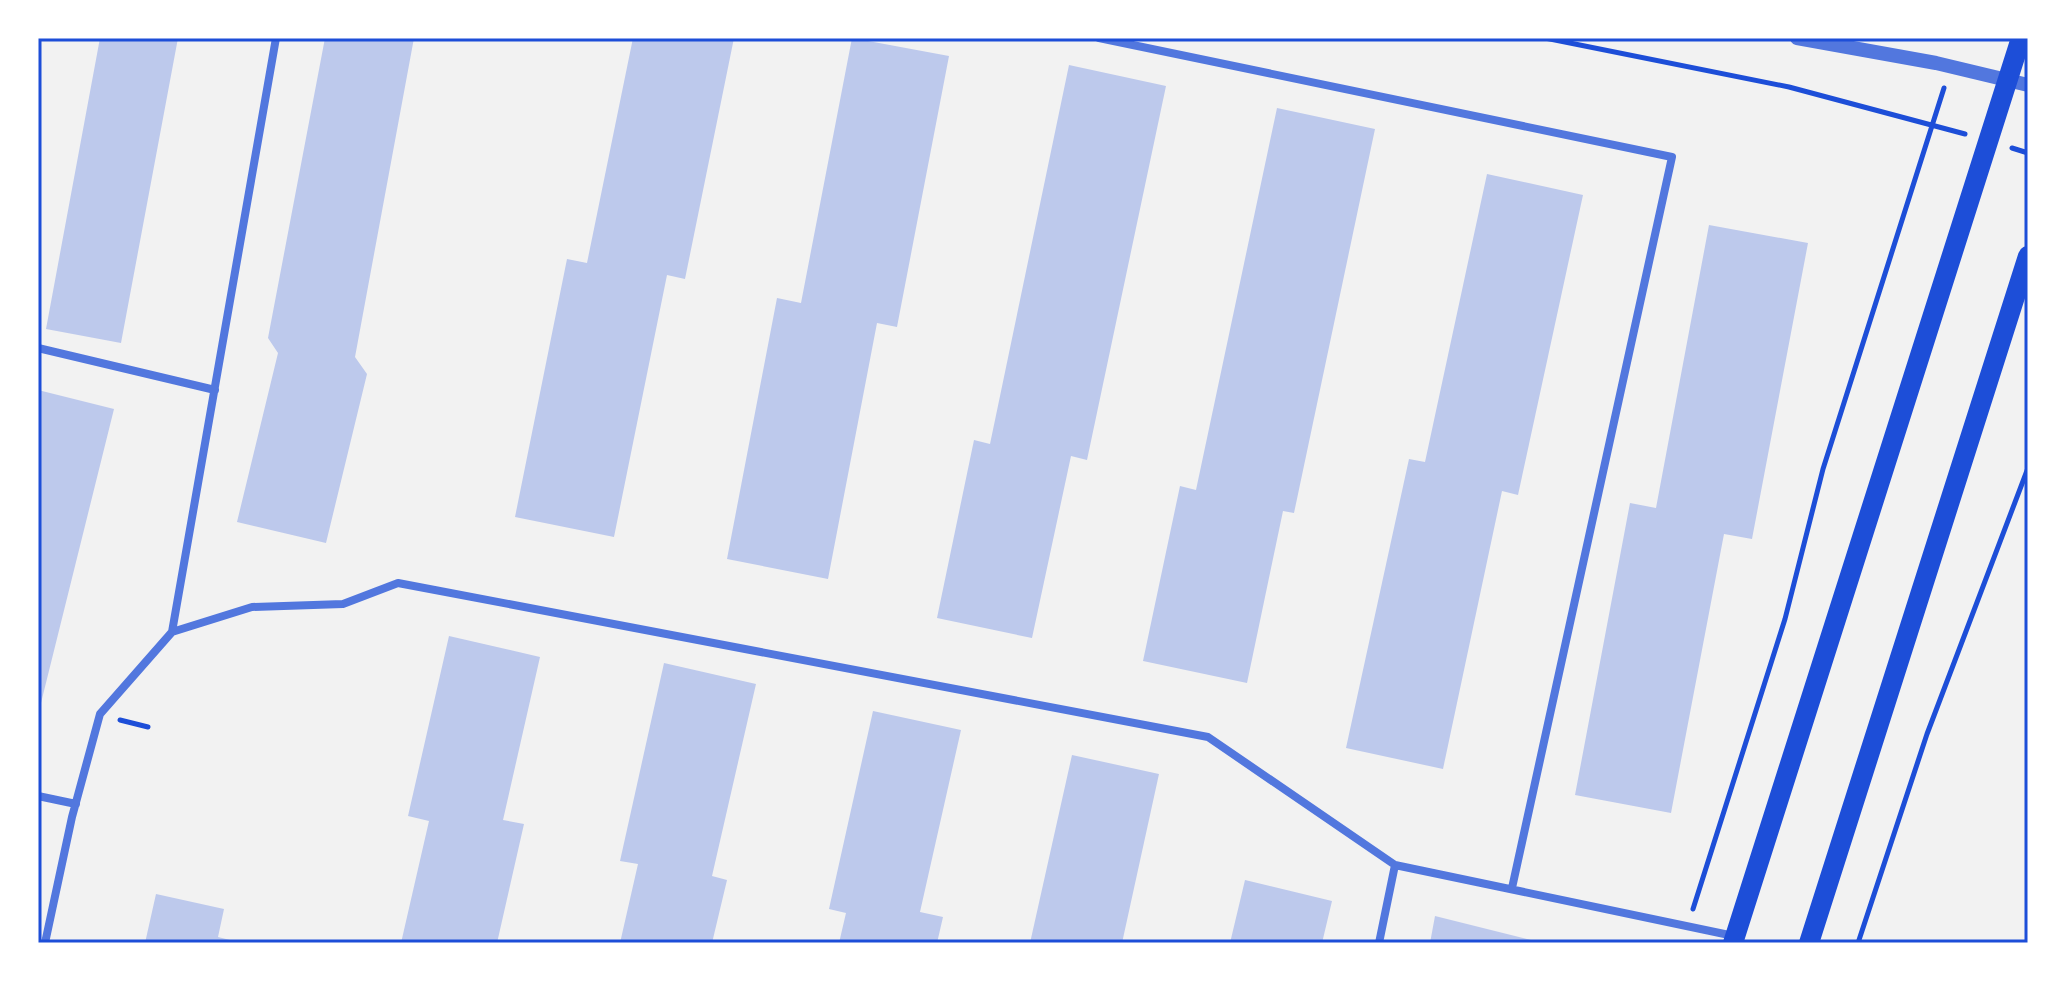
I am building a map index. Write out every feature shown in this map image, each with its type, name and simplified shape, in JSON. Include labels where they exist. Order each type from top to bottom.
[{"type":"main road","points":[[1734,940],[2018,83],[2021,38]]},
{"type":"main road","points":[[1809,943],[2028,256]]},
{"type":"street","points":[[45,943],[100,714],[172,632],[276,38]]},
{"type":"street","points":[[1099,38],[1672,157],[1512,888]]},
{"type":"street","points":[[1797,38],[2018,83]]},
{"type":"street","points":[[38,348],[215,390]]},
{"type":"street","points":[[172,632],[252,607],[343,604],[398,583],[1098,714],[1208,737],[1395,865],[1687,926],[1734,940]]},
{"type":"street","points":[[38,796],[76,804]]},
{"type":"street","points":[[1379,943],[1395,865]]},
{"type":"path","points":[[1545,38],[1789,87],[1897,114]]},
{"type":"path","points":[[1687,926],[1785,619],[1823,469],[1929,134]]},
{"type":"path","points":[[1858,943],[1927,734],[2028,468]]},
{"type":"building","points":[[100,38],[178,38],[121,343],[46,329]]},
{"type":"building","points":[[325,38],[414,38],[355,357],[367,374],[326,543],[237,522],[278,353],[268,338]]},
{"type":"building","points":[[633,38],[734,38],[685,279],[667,275],[614,537],[515,517],[567,259],[587,263]]},
{"type":"building","points":[[852,38],[949,56],[897,327],[877,323],[828,579],[727,559],[777,298],[801,303]]},
{"type":"building","points":[[1069,65],[1166,86],[1087,460],[1071,456],[1032,638],[937,618],[974,440],[990,444]]},
{"type":"building","points":[[1277,108],[1375,129],[1294,513],[1283,511],[1247,683],[1143,661],[1180,486],[1196,490]]},
{"type":"building","points":[[1487,174],[1583,195],[1518,495],[1502,491],[1443,769],[1346,748],[1409,459],[1425,462]]},
{"type":"building","points":[[1709,225],[1808,243],[1752,539],[1724,534],[1671,813],[1575,795],[1630,503],[1656,508]]},
{"type":"building","points":[[38,390],[114,409],[39,711],[38,711]]},
{"type":"building","points":[[449,636],[540,657],[503,820],[524,824],[497,943],[401,943],[429,821],[408,816]]},
{"type":"building","points":[[664,663],[756,684],[712,876],[727,880],[712,943],[620,943],[638,864],[620,861]]},
{"type":"building","points":[[873,711],[961,730],[920,912],[943,917],[937,943],[839,943],[846,913],[829,909]]},
{"type":"building","points":[[1072,755],[1159,774],[1122,943],[1030,943]]},
{"type":"building","points":[[1245,880],[1332,901],[1322,943],[1230,943]]},
{"type":"building","points":[[156,894],[224,909],[218,937],[242,943],[145,943]]},
{"type":"building","points":[[1435,916],[1539,942],[1539,943],[1430,943]]}]
